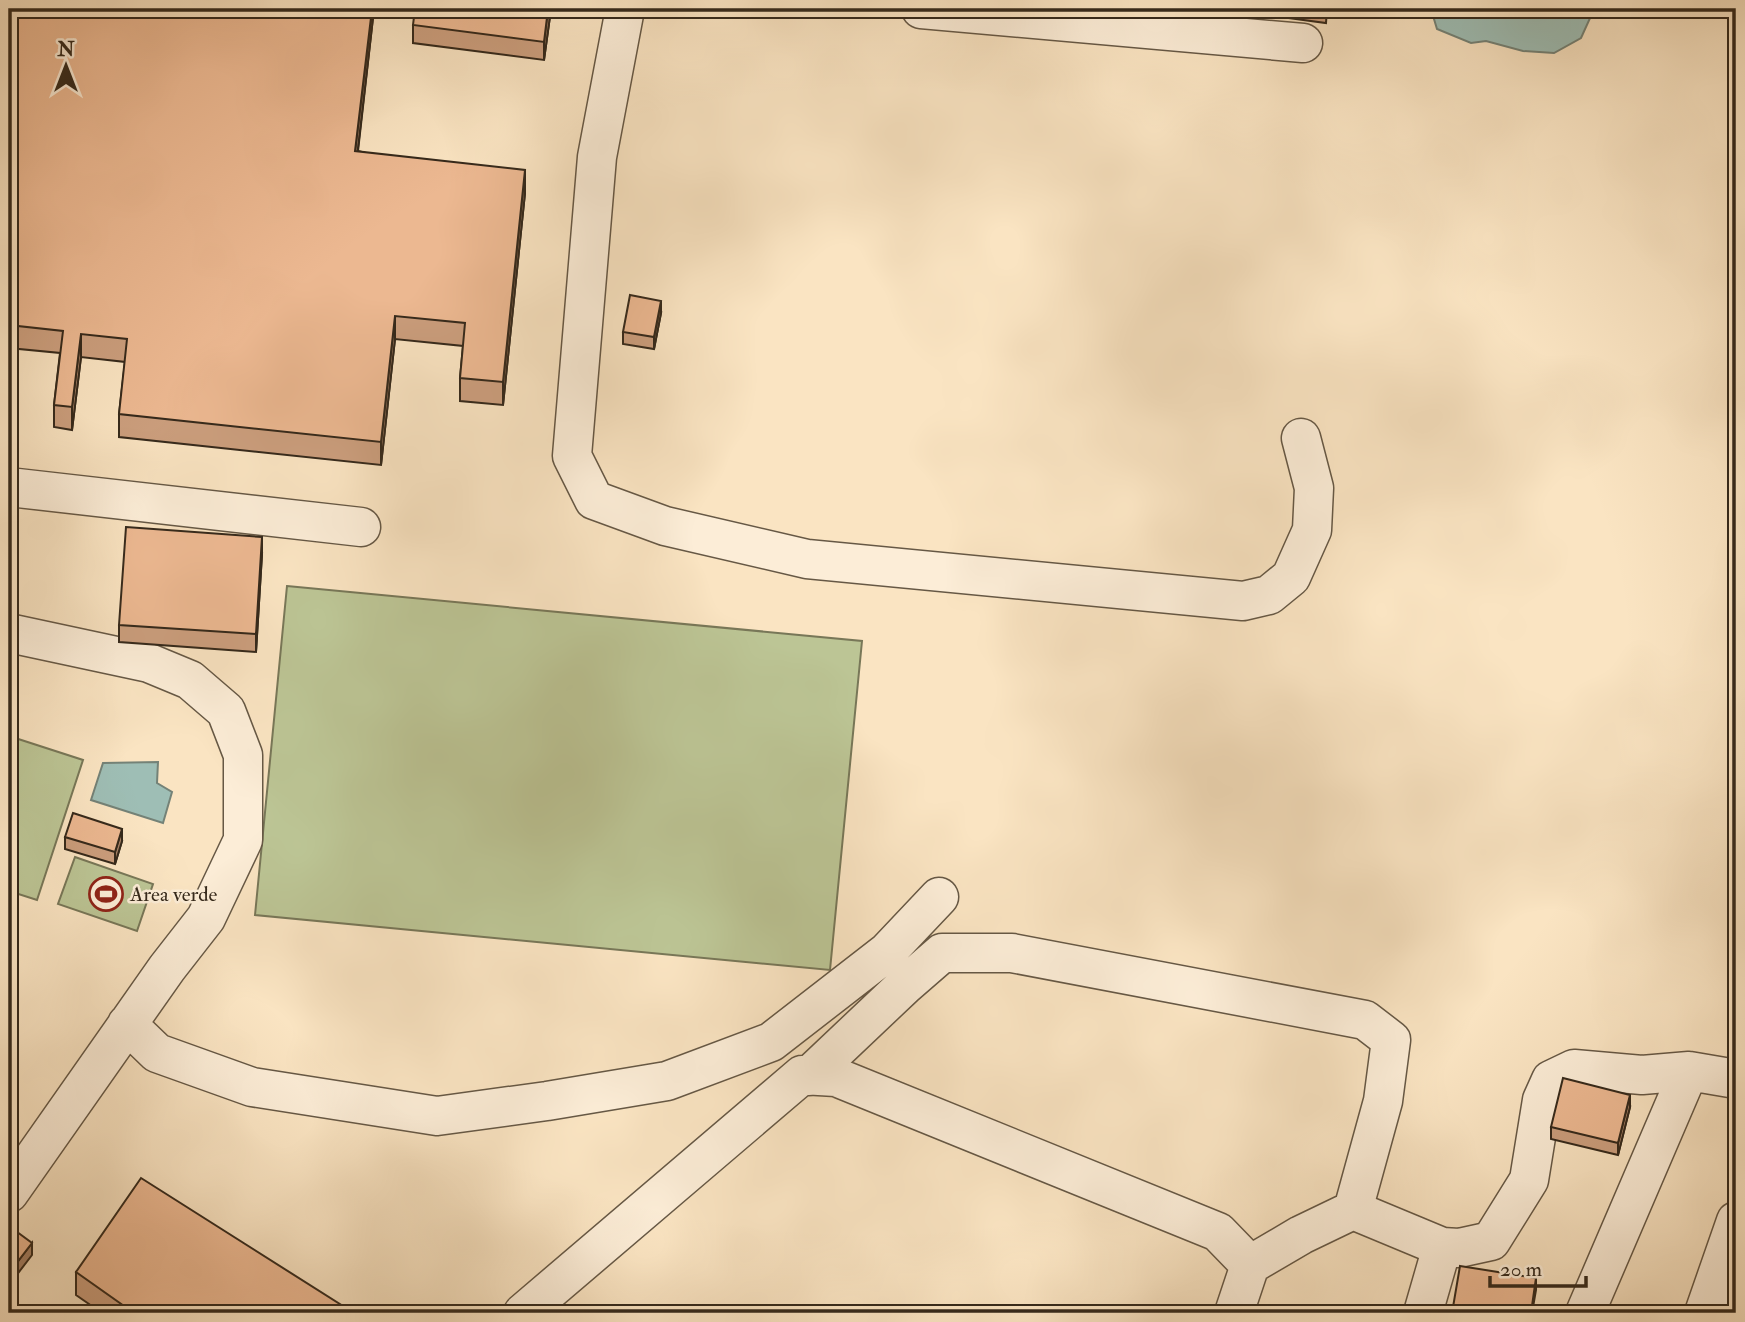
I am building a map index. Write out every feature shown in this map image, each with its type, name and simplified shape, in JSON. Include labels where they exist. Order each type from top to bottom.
[{"type":"lane","points":[[625,9],[597,157],[572,456],[594,500],[665,526],[807,559],[1243,601],[1269,595],[1292,577],[1312,530],[1314,488],[1301,438]]},
{"type":"lane","points":[[921,9],[1303,43]]},
{"type":"lane","points":[[9,486],[361,527]]},
{"type":"lane","points":[[9,633],[149,663],[190,680],[226,711],[243,755],[243,840],[206,918],[167,968],[9,1193]]},
{"type":"lane","points":[[127,1024],[157,1054],[252,1087],[437,1116],[547,1101],[667,1081],[771,1042],[887,952],[939,897]]},
{"type":"lane","points":[[808,1076],[942,953],[1012,953],[1365,1020],[1391,1040],[1383,1101],[1353,1210]]},
{"type":"lane","points":[[1234,1313],[1250,1265],[1301,1235],[1353,1210],[1442,1247],[1459,1248],[1491,1241],[1530,1180],[1542,1100],[1551,1080],[1574,1069],[1642,1075],[1689,1071],[1736,1079]]},
{"type":"lane","points":[[1585,1313],[1689,1071]]},
{"type":"lane","points":[[523,1313],[802,1075],[836,1077],[1218,1232],[1250,1265]]},
{"type":"lane","points":[[1704,1313],[1736,1221]]},
{"type":"lane","points":[[1423,1313],[1442,1247]]},
{"type":"green space","points":[[287,586],[862,641],[830,970],[255,915]]},
{"type":"green space","points":[[9,736],[83,760],[37,900],[9,891]]},
{"type":"green space","name":"Area verde","points":[[75,857],[153,884],[137,931],[58,904]]},
{"type":"water","points":[[1431,9],[1589,9],[1591,16],[1581,38],[1554,53],[1523,51],[1486,41],[1471,43],[1437,29]]},
{"type":"water","points":[[158,762],[157,783],[172,792],[163,823],[91,800],[103,763]]},
{"type":"building","points":[[9,9],[372,9],[355,151],[525,170],[503,382],[460,378],[465,323],[395,316],[381,442],[119,414],[127,339],[81,334],[72,407],[54,405],[63,331],[9,325]]},
{"type":"building","points":[[415,9],[548,9],[544,42],[413,25]]},
{"type":"building","points":[[630,295],[661,301],[654,337],[623,332]]},
{"type":"building","points":[[126,527],[262,537],[256,634],[119,625]]},
{"type":"building","points":[[73,813],[122,829],[115,852],[65,837]]},
{"type":"building","points":[[1563,1078],[1630,1095],[1618,1143],[1551,1127]]},
{"type":"building","points":[[141,1178],[354,1313],[134,1313],[76,1272]]},
{"type":"building","points":[[9,1226],[32,1243],[9,1273]]},
{"type":"building","points":[[1460,1266],[1536,1278],[1531,1313],[1452,1313]]},
{"type":"place","name":"Area verde","points":[[106,894]]}]
